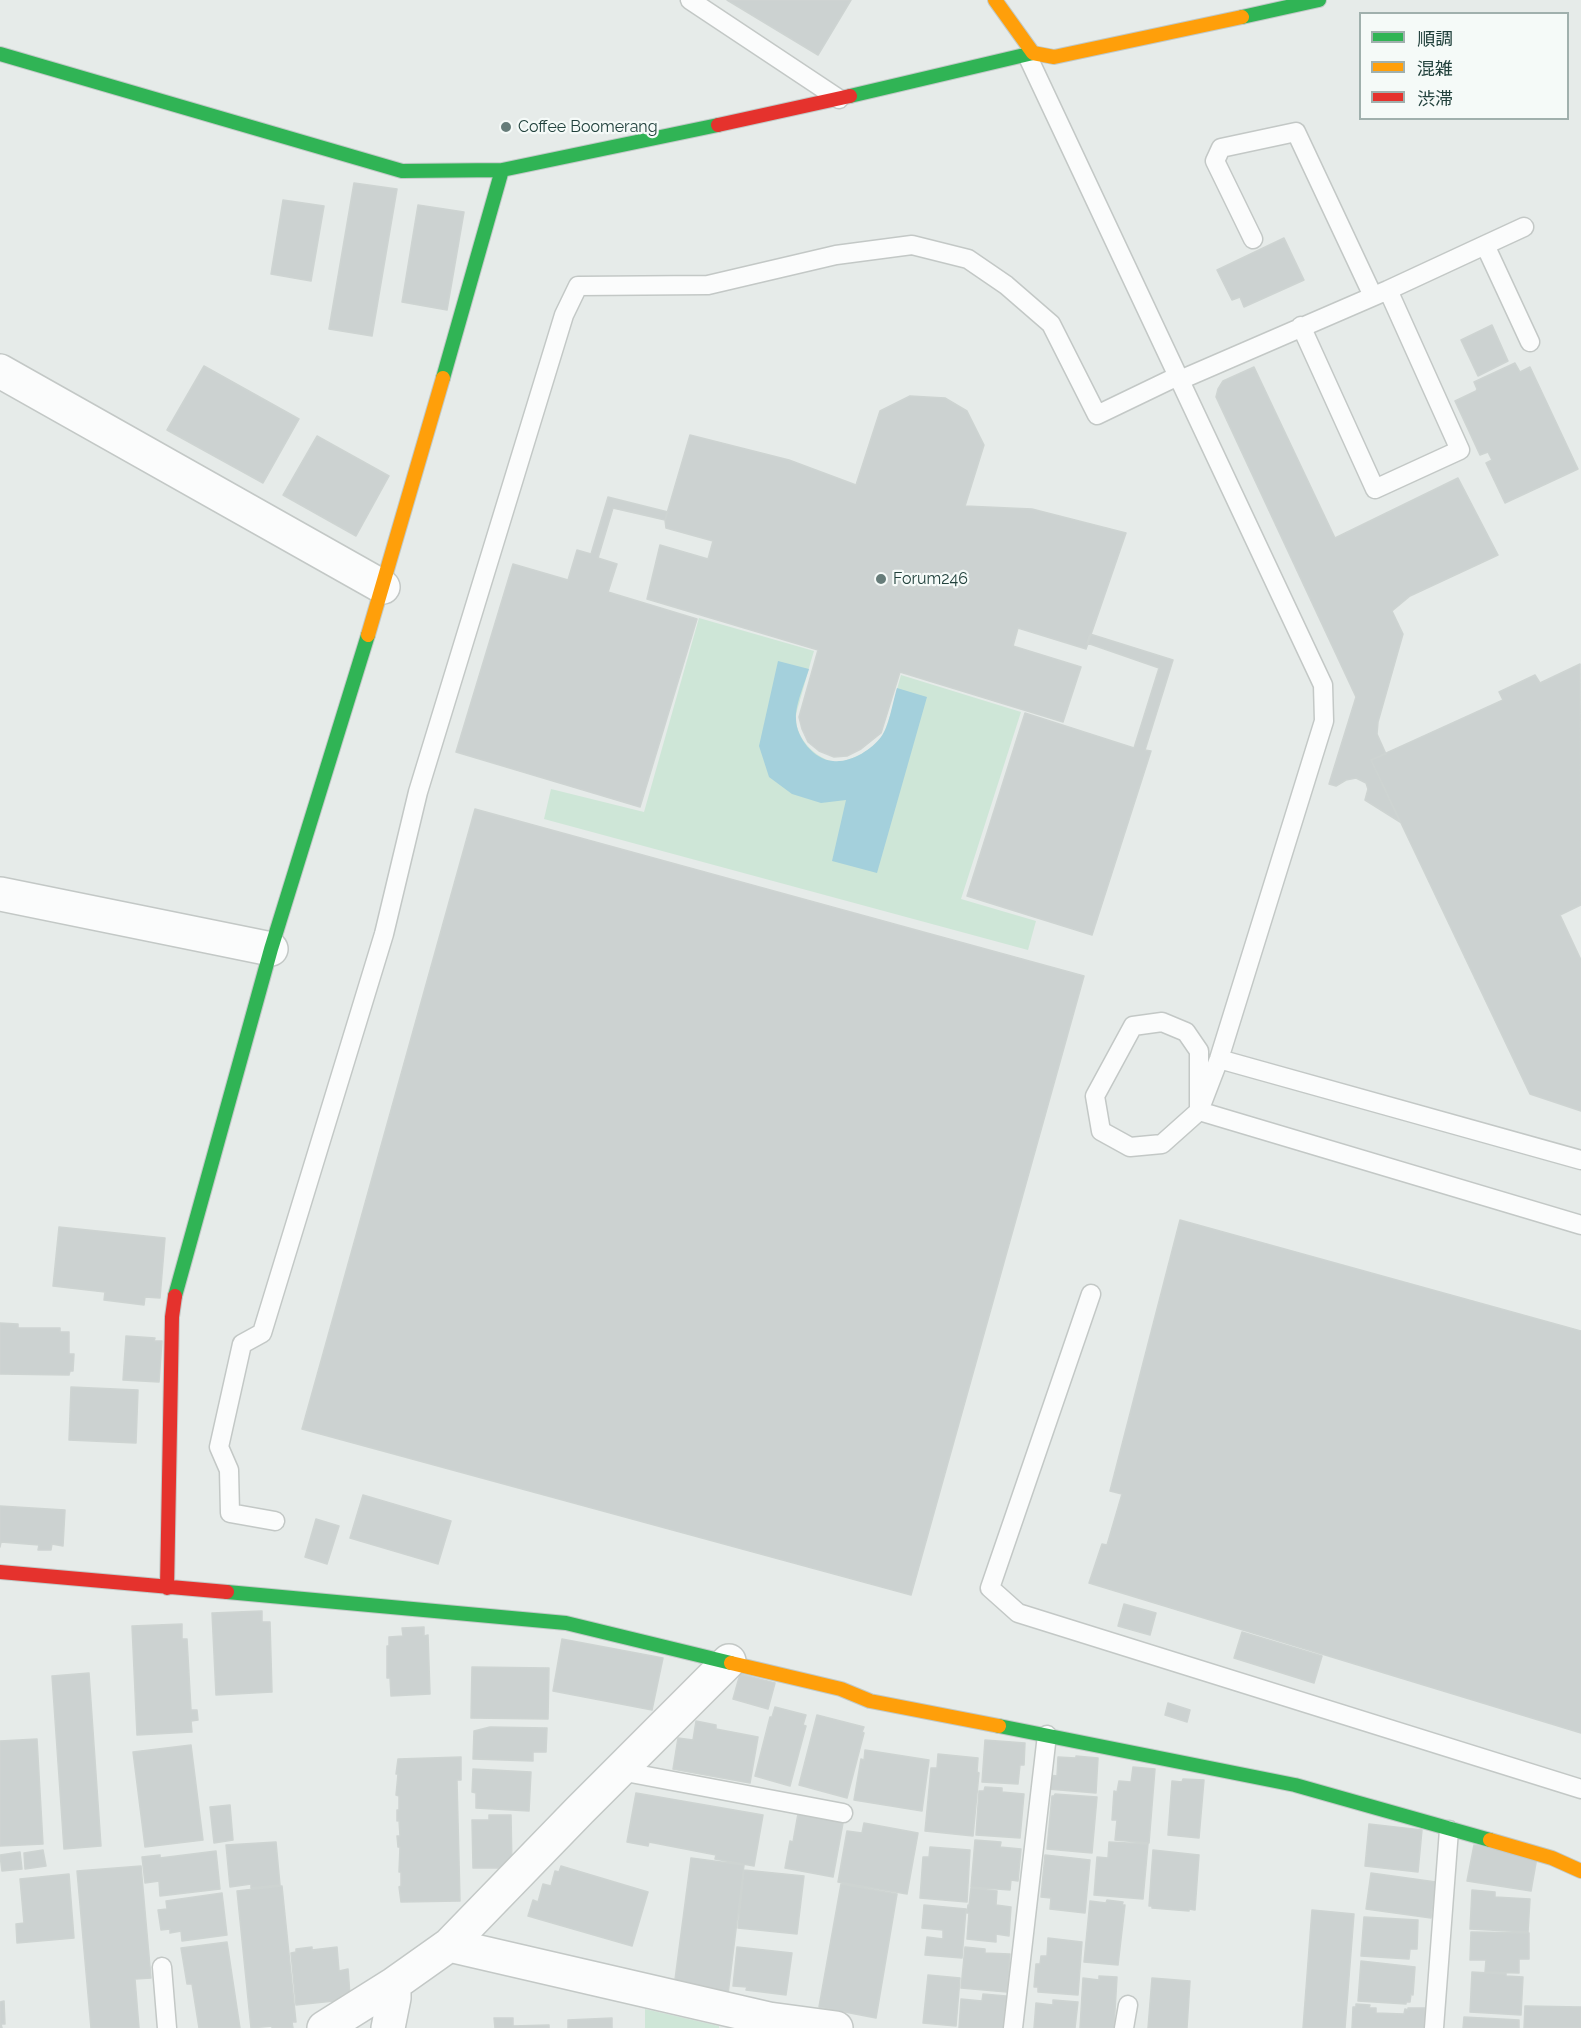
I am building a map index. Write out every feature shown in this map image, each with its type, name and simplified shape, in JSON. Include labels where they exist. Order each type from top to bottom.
[{"type":"street","points":[[995,0],[1030,54]]},
{"type":"street","points":[[0,54],[402,171],[502,170],[839,99],[1030,54],[1054,57],[1319,0]]},
{"type":"street","points":[[167,1588],[172,1317],[177,1285],[272,950],[383,587],[502,170]]},
{"type":"street","points":[[0,371],[383,587]]},
{"type":"street","points":[[0,894],[272,950]]},
{"type":"street","points":[[0,1572],[566,1623],[840,1689],[870,1701],[1295,1785],[1552,1858],[1581,1871]]},
{"type":"street","points":[[324,2028],[394,1984],[449,1945],[729,1661]]},
{"type":"street","points":[[449,1945],[769,2019],[836,2028]]},
{"type":"street","points":[[388,2028],[394,1998],[394,1984]]},
{"type":"lane","points":[[690,0],[839,99]]},
{"type":"lane","points":[[1030,54],[1323,685],[1324,721],[1219,1059],[1199,1112],[1162,1144],[1130,1148],[1101,1131],[1095,1096],[1133,1026],[1162,1022],[1186,1032],[1199,1051],[1199,1112]]},
{"type":"lane","points":[[1253,239],[1215,161],[1221,148],[1296,132],[1460,450],[1375,489],[1301,326]]},
{"type":"lane","points":[[275,1521],[230,1513],[229,1470],[219,1447],[242,1344],[262,1333],[384,934],[418,792],[564,315],[578,286],[708,285],[836,255],[912,245],[968,259],[1006,285],[1051,324],[1097,415],[1380,293],[1524,227]]},
{"type":"lane","points":[[1485,245],[1530,342]]},
{"type":"lane","points":[[1219,1059],[1581,1160]]},
{"type":"lane","points":[[1199,1112],[1581,1225]]},
{"type":"lane","points":[[1091,1294],[990,1588],[1018,1612],[1581,1789]]},
{"type":"lane","points":[[1013,2028],[1047,1735]]},
{"type":"lane","points":[[620,1771],[843,1813]]},
{"type":"lane","points":[[1434,2028],[1449,1830]]},
{"type":"lane","points":[[162,1967],[167,2028]]},
{"type":"lane","points":[[1124,2028],[1128,2005]]},
{"type":"green space","points":[[699,618],[814,651],[797,711],[796,724],[806,744],[818,755],[831,761],[845,761],[867,751],[878,741],[887,724],[901,675],[1021,712],[961,899],[1036,921],[1028,950],[544,819],[551,789],[644,812]]},
{"type":"green space","points":[[645,2009],[719,2026],[719,2028],[645,2028]]},
{"type":"water","points":[[778,661],[809,669],[797,707],[797,726],[807,746],[826,760],[840,761],[853,758],[877,742],[891,714],[897,688],[927,697],[877,873],[832,861],[846,800],[821,803],[792,794],[769,777],[759,746]]},
{"type":"building","points":[[727,0],[851,0],[818,55]]},
{"type":"building","points":[[354,183],[397,189],[372,336],[329,329]]},
{"type":"building","points":[[283,200],[324,206],[311,281],[271,274]]},
{"type":"building","points":[[418,205],[464,212],[447,310],[402,302]]},
{"type":"building","points":[[1284,238],[1304,280],[1244,307],[1240,297],[1232,300],[1217,270]]},
{"type":"building","points":[[1492,325],[1508,361],[1478,376],[1461,340]]},
{"type":"building","points":[[1515,363],[1520,372],[1530,367],[1578,469],[1505,503],[1486,463],[1492,460],[1488,452],[1480,455],[1455,401],[1476,391],[1474,382]]},
{"type":"building","points":[[204,366],[299,419],[263,483],[167,430]]},
{"type":"building","points":[[1254,367],[1335,538],[1458,478],[1498,555],[1410,596],[1392,611],[1403,634],[1378,722],[1377,734],[1386,754],[1371,760],[1400,822],[1365,800],[1368,789],[1366,783],[1356,778],[1346,780],[1336,786],[1329,784],[1356,697],[1216,397],[1223,381]]},
{"type":"building","name":"Forum246","points":[[910,396],[945,398],[967,411],[984,445],[965,506],[1032,509],[1126,533],[1086,649],[1018,628],[1013,646],[1081,667],[1063,722],[900,672],[881,733],[861,749],[847,756],[834,757],[819,751],[808,742],[799,717],[818,650],[647,599],[660,545],[708,559],[713,541],[666,528],[665,520],[690,435],[789,460],[856,485],[880,411]]},
{"type":"building","points":[[317,436],[389,476],[356,536],[283,495]]},
{"type":"building","points":[[608,497],[668,512],[665,520],[613,508],[598,558],[617,564],[608,592],[697,619],[640,807],[456,752],[513,564],[568,580],[577,550],[591,554]]},
{"type":"building","points":[[1090,634],[1173,660],[1145,750],[1151,751],[1092,935],[967,896],[1025,713],[1134,748],[1159,668],[1087,643]]},
{"type":"building","points":[[1580,664],[1581,905],[1560,915],[1581,960],[1581,1111],[1530,1094],[1371,760],[1503,700],[1499,692],[1535,675],[1540,683]]},
{"type":"building","points":[[475,809],[1084,976],[911,1595],[302,1429]]},
{"type":"building","points":[[1180,1220],[1581,1331],[1581,1733],[1089,1583],[1102,1544],[1107,1545],[1122,1494],[1110,1491]]},
{"type":"building","points":[[59,1227],[165,1238],[160,1298],[145,1297],[144,1305],[104,1300],[105,1292],[53,1286]]},
{"type":"building","points":[[0,1323],[18,1324],[18,1328],[60,1328],[60,1332],[69,1332],[69,1354],[74,1354],[73,1371],[70,1371],[69,1375],[0,1374]]},
{"type":"building","points":[[126,1336],[155,1338],[154,1341],[162,1341],[159,1382],[123,1380]]},
{"type":"building","points":[[71,1387],[138,1390],[136,1443],[69,1440]]},
{"type":"building","points":[[363,1495],[451,1521],[438,1564],[350,1538]]},
{"type":"building","points":[[0,1506],[65,1510],[63,1546],[52,1544],[51,1550],[38,1550],[39,1545],[1,1542],[0,1547]]},
{"type":"building","points":[[316,1519],[339,1526],[327,1564],[305,1557]]},
{"type":"building","points":[[1124,1604],[1156,1613],[1150,1635],[1118,1626]]},
{"type":"building","points":[[262,1611],[262,1622],[270,1622],[272,1692],[216,1695],[212,1613]]},
{"type":"building","points":[[182,1624],[182,1639],[187,1639],[191,1710],[197,1710],[198,1720],[191,1721],[192,1732],[137,1735],[132,1626]]},
{"type":"building","points":[[424,1627],[424,1636],[428,1635],[430,1694],[391,1696],[390,1678],[387,1678],[389,1637],[403,1636],[402,1628]]},
{"type":"building","points":[[1242,1632],[1322,1656],[1314,1683],[1234,1658]]},
{"type":"building","points":[[562,1639],[663,1658],[652,1710],[553,1691]]},
{"type":"building","points":[[472,1667],[549,1668],[548,1719],[471,1718]]},
{"type":"building","points":[[89,1673],[101,1846],[64,1849],[52,1676]]},
{"type":"building","points":[[740,1674],[775,1683],[768,1709],[733,1699]]},
{"type":"building","points":[[1168,1703],[1190,1710],[1187,1722],[1165,1715]]},
{"type":"building","points":[[775,1707],[806,1715],[803,1725],[806,1726],[790,1786],[755,1776],[770,1717]]},
{"type":"building","points":[[817,1715],[864,1727],[847,1798],[799,1785]]},
{"type":"building","points":[[696,1721],[716,1725],[716,1729],[758,1737],[750,1783],[673,1769],[678,1738],[693,1740]]},
{"type":"building","points":[[490,1727],[547,1728],[546,1752],[533,1752],[533,1761],[473,1759],[474,1731]]},
{"type":"building","points":[[37,1739],[43,1844],[0,1846],[0,1741]]},
{"type":"building","points":[[985,1740],[1025,1743],[1024,1765],[1020,1765],[1018,1784],[982,1782]]},
{"type":"building","points":[[191,1745],[203,1840],[145,1847],[133,1752]]},
{"type":"building","points":[[865,1750],[929,1760],[922,1811],[854,1800],[861,1759],[864,1760]]},
{"type":"building","points":[[938,1754],[978,1758],[977,1772],[979,1773],[973,1836],[925,1831],[931,1768],[937,1768]]},
{"type":"building","points":[[1076,1756],[1098,1758],[1096,1793],[1048,1789],[1049,1775],[1057,1776],[1058,1757],[1076,1758]]},
{"type":"building","points":[[461,1757],[461,1780],[457,1780],[460,1901],[401,1902],[400,1847],[398,1847],[397,1836],[400,1836],[399,1820],[397,1821],[399,1796],[396,1795],[398,1759]]},
{"type":"building","points":[[1133,1767],[1155,1769],[1149,1843],[1115,1840],[1117,1820],[1112,1820],[1114,1791],[1117,1792],[1119,1781],[1131,1782]]},
{"type":"building","points":[[473,1769],[531,1772],[529,1811],[476,1808],[476,1793],[472,1792]]},
{"type":"building","points":[[1183,1779],[1204,1780],[1199,1838],[1168,1835],[1172,1781],[1182,1782]]},
{"type":"building","points":[[985,1787],[1002,1788],[1002,1792],[1024,1794],[1020,1838],[976,1835],[979,1791],[984,1791]]},
{"type":"building","points":[[636,1793],[763,1815],[754,1866],[715,1859],[716,1855],[649,1842],[648,1846],[627,1842]]},
{"type":"building","points":[[1055,1794],[1097,1797],[1092,1853],[1047,1849],[1052,1796]]},
{"type":"building","points":[[230,1805],[233,1840],[214,1843],[210,1807]]},
{"type":"building","points":[[798,1814],[843,1823],[833,1877],[785,1868]]},
{"type":"building","points":[[489,1815],[511,1815],[512,1868],[473,1868],[472,1820],[489,1820]]},
{"type":"building","points":[[864,1823],[918,1833],[907,1894],[838,1882],[847,1831],[862,1833]]},
{"type":"building","points":[[1369,1824],[1422,1830],[1418,1872],[1365,1866]]},
{"type":"building","points":[[975,1840],[1001,1842],[1000,1847],[1021,1849],[1018,1881],[1011,1880],[1010,1890],[971,1887]]},
{"type":"building","points":[[276,1842],[280,1885],[251,1888],[251,1884],[230,1887],[226,1845]]},
{"type":"building","points":[[1109,1842],[1148,1844],[1143,1899],[1094,1895],[1097,1857],[1108,1858]]},
{"type":"building","points":[[1474,1845],[1537,1857],[1531,1891],[1467,1881]]},
{"type":"building","points":[[930,1847],[970,1850],[967,1902],[920,1898],[923,1857],[929,1857]]},
{"type":"building","points":[[43,1850],[46,1866],[25,1869],[24,1853]]},
{"type":"building","points":[[1153,1850],[1199,1855],[1195,1910],[1149,1906]]},
{"type":"building","points":[[216,1851],[220,1889],[160,1896],[159,1881],[145,1883],[142,1857],[160,1855],[160,1858]]},
{"type":"building","points":[[20,1852],[22,1869],[2,1871],[0,1855]]},
{"type":"building","points":[[1045,1855],[1090,1860],[1085,1913],[1050,1909],[1051,1898],[1041,1897]]},
{"type":"building","points":[[691,1858],[744,1865],[728,1994],[674,1987]]},
{"type":"building","points":[[141,1866],[151,1978],[135,1979],[139,2028],[91,2028],[77,1871]]},
{"type":"building","points":[[561,1866],[648,1892],[632,1946],[528,1916],[533,1900],[538,1902],[543,1884],[551,1886],[555,1871],[559,1872]]},
{"type":"building","points":[[744,1870],[804,1876],[797,1934],[738,1928]]},
{"type":"building","points":[[1371,1873],[1436,1882],[1431,1918],[1366,1909]]},
{"type":"building","points":[[69,1874],[74,1938],[17,1943],[16,1924],[24,1923],[20,1879]]},
{"type":"building","points":[[841,1884],[897,1894],[876,2018],[819,2007]]},
{"type":"building","points":[[282,1886],[296,2022],[292,2022],[293,2028],[272,2028],[272,2026],[251,2028],[237,1891]]},
{"type":"building","points":[[971,1888],[997,1891],[996,1905],[1011,1907],[1009,1936],[996,1934],[996,1942],[967,1939],[969,1913],[967,1913]]},
{"type":"building","points":[[1472,1890],[1495,1892],[1495,1897],[1530,1899],[1528,1932],[1470,1929]]},
{"type":"building","points":[[222,1893],[227,1935],[182,1941],[181,1931],[170,1933],[170,1929],[161,1930],[158,1910],[167,1909],[166,1901]]},
{"type":"building","points":[[1107,1900],[1123,1902],[1122,1905],[1125,1905],[1118,1965],[1084,1962],[1090,1901],[1106,1903]]},
{"type":"building","points":[[924,1905],[966,1909],[962,1958],[925,1955],[927,1937],[943,1939],[943,1930],[922,1928]]},
{"type":"building","points":[[1312,1910],[1354,1914],[1345,2028],[1303,2028]]},
{"type":"building","points":[[1364,1917],[1418,1920],[1417,1949],[1410,1949],[1409,1959],[1361,1956]]},
{"type":"building","points":[[1471,1932],[1529,1933],[1529,1959],[1519,1959],[1519,1973],[1485,1972],[1486,1960],[1470,1960]]},
{"type":"building","points":[[1048,1938],[1082,1942],[1078,1995],[1038,1992],[1038,1987],[1034,1987],[1036,1964],[1040,1964],[1041,1956],[1047,1956]]},
{"type":"building","points":[[227,1942],[240,2028],[199,2028],[192,1984],[187,1984],[181,1948]]},
{"type":"building","points":[[312,1947],[312,1950],[337,1947],[339,1971],[348,1969],[350,1995],[342,1995],[343,2000],[296,2005],[291,1953],[296,1952],[296,1949]]},
{"type":"building","points":[[737,1947],[792,1953],[786,1995],[733,1986]]},
{"type":"building","points":[[965,1947],[985,1949],[985,1953],[1010,1954],[1007,1992],[961,1988]]},
{"type":"building","points":[[1361,1961],[1415,1967],[1413,1995],[1411,1994],[1410,2002],[1406,2004],[1358,2001]]},
{"type":"building","points":[[1472,1972],[1523,1977],[1521,2015],[1470,2012]]},
{"type":"building","points":[[928,1975],[960,1978],[956,2026],[923,2023]]},
{"type":"building","points":[[1099,1976],[1117,1977],[1114,2028],[1080,2028],[1083,1978],[1099,1980]]},
{"type":"building","points":[[1152,1978],[1190,1981],[1187,2028],[1148,2028]]},
{"type":"building","points":[[983,1994],[1006,1996],[1003,2028],[959,2028],[961,1999],[982,2001]]},
{"type":"building","points":[[1053,2000],[1078,2002],[1075,2028],[1034,2028],[1036,2003],[1053,2005]]},
{"type":"building","points":[[4,2001],[5,2024],[1,2024],[2,2028],[0,2028],[0,2002]]},
{"type":"building","points":[[1356,2004],[1370,2005],[1369,2008],[1376,2008],[1376,2013],[1404,2014],[1405,2009],[1408,2010],[1408,2008],[1425,2008],[1424,2028],[1352,2028],[1353,2007],[1356,2007]]},
{"type":"building","points":[[1525,2006],[1581,2007],[1581,2028],[1524,2028]]},
{"type":"building","points":[[1464,2017],[1519,2020],[1519,2028],[1463,2028]]},
{"type":"building","points":[[494,2018],[513,2018],[513,2026],[549,2025],[549,2028],[495,2028]]},
{"type":"building","points":[[612,2018],[612,2028],[568,2028],[568,2020]]},
{"type":"traffic: fast","points":[[1242,17],[1319,0]]},
{"type":"traffic: fast","points":[[850,96],[1033,53]]},
{"type":"traffic: fast","points":[[0,54],[402,171],[502,170],[718,125]]},
{"type":"traffic: fast","points":[[443,378],[502,170]]},
{"type":"traffic: fast","points":[[175,1296],[271,949],[368,635]]},
{"type":"traffic: fast","points":[[227,1592],[566,1623],[731,1663]]},
{"type":"traffic: fast","points":[[999,1726],[1295,1785],[1490,1840]]},
{"type":"traffic: slow","points":[[995,0],[1033,53],[1054,57],[1242,17]]},
{"type":"traffic: slow","points":[[368,635],[443,378]]},
{"type":"traffic: slow","points":[[731,1663],[841,1689],[870,1701],[999,1726]]},
{"type":"traffic: slow","points":[[1490,1840],[1552,1858],[1581,1871]]},
{"type":"traffic: jam","points":[[718,125],[850,96]]},
{"type":"traffic: jam","points":[[167,1588],[172,1317],[175,1296]]},
{"type":"traffic: jam","points":[[0,1572],[227,1592]]},
{"type":"place","name":"Coffee Boomerang","points":[[506,127]]},
{"type":"place","name":"Forum246","points":[[881,579]]}]
